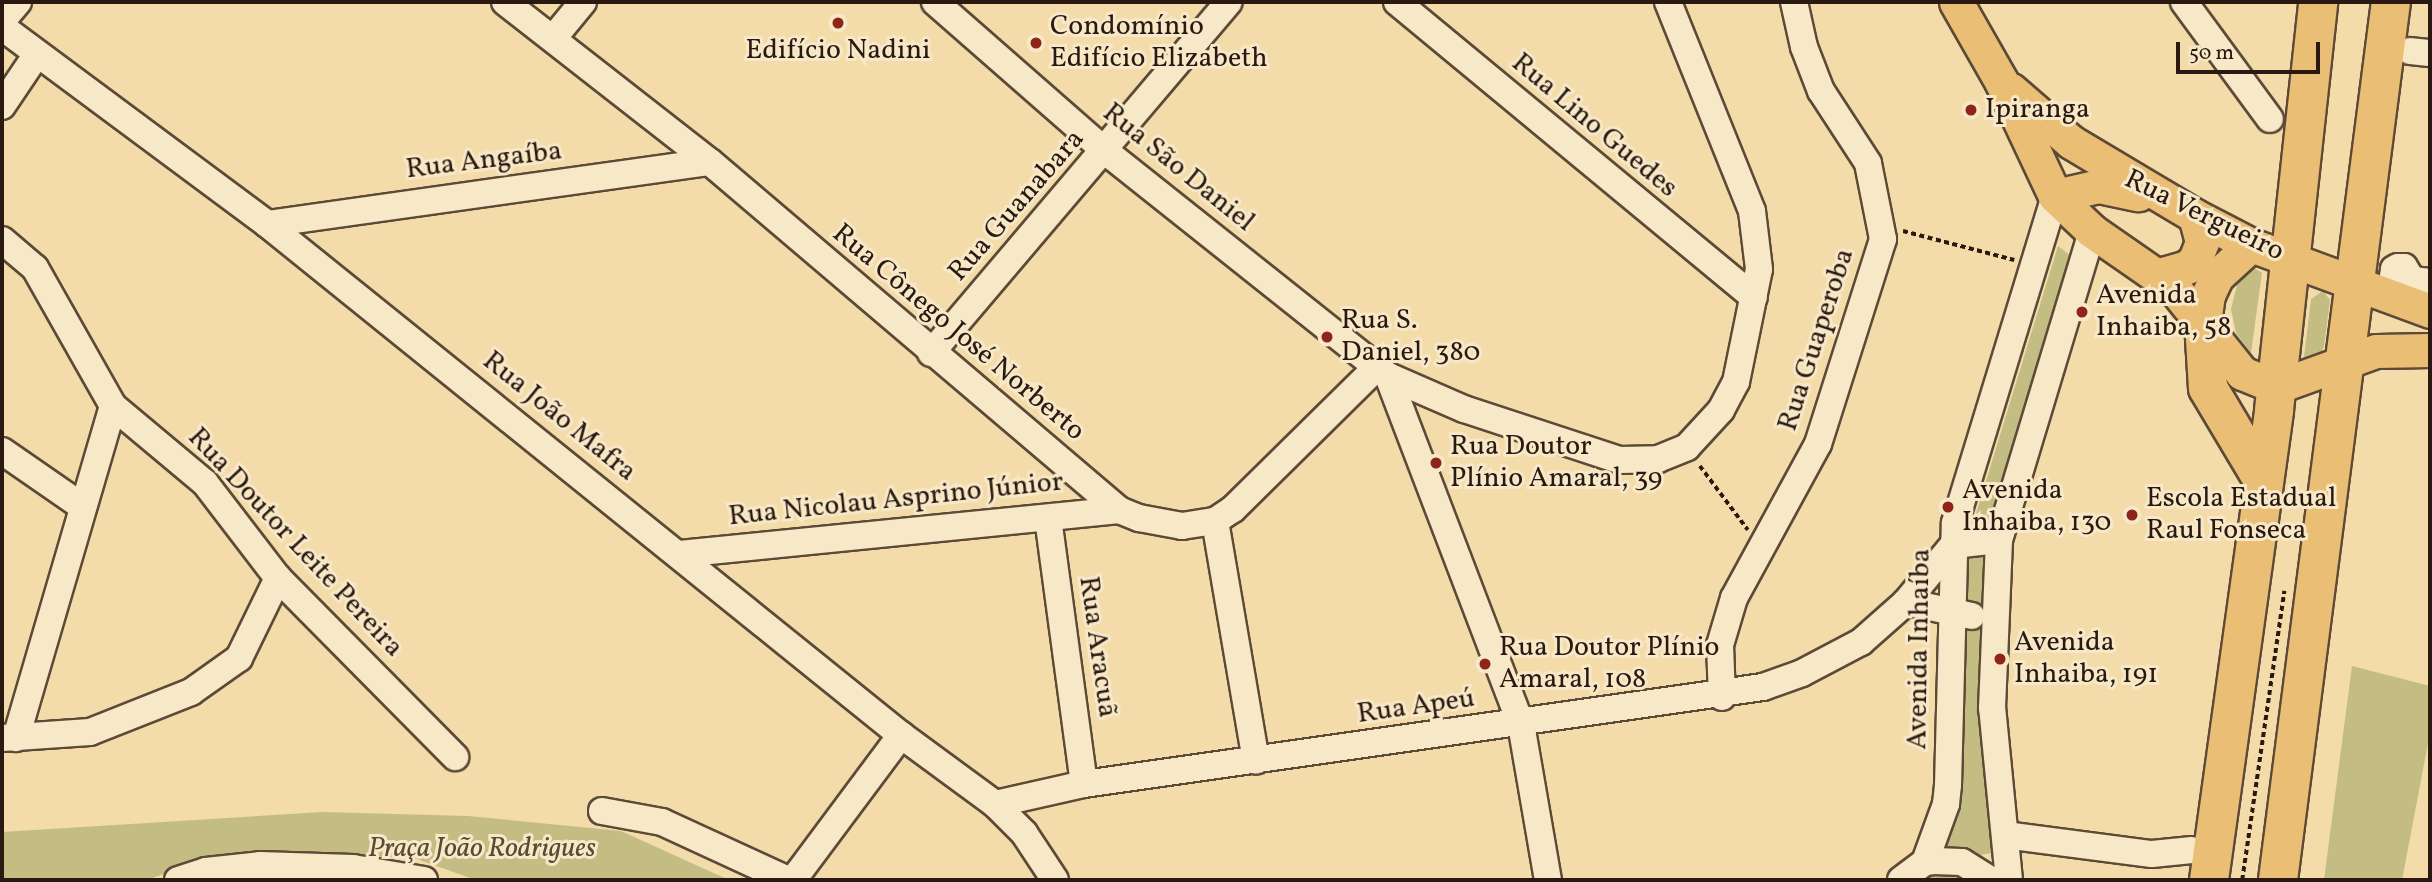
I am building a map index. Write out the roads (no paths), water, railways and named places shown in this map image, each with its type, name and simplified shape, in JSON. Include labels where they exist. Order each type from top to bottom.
[{"type":"highway","points":[[2201,865],[2264,482],[2292,260],[2318,2]]},
{"type":"highway","points":[[2278,880],[2342,361],[2394,7]]},
{"type":"highway","points":[[2203,323],[2208,388],[2264,482]]},
{"type":"main road","name":"Rua Vergueiro","points":[[1956,2],[2001,81],[2055,196],[2092,231],[2159,275],[2203,323],[2242,373],[2276,387]]},
{"type":"main road","name":"Rua Vergueiro","points":[[2001,81],[2071,142],[2183,210],[2251,245],[2430,311]]},
{"type":"main road","points":[[2055,196],[2099,186],[2183,210],[2202,242],[2195,260],[2187,267],[2159,275]]},
{"type":"main road","points":[[2203,323],[2208,295],[2217,276],[2251,245]]},
{"type":"main road","points":[[2276,387],[2342,361],[2376,351],[2430,350]]},
{"type":"street","points":[[2,21],[18,2]]},
{"type":"street","name":"Rua Cônego José Norberto","points":[[505,2],[555,36],[710,162],[931,353],[1119,510],[1161,524],[1215,521]]},
{"type":"street","points":[[555,36],[583,2]]},
{"type":"street","name":"Rua São Daniel","points":[[935,2],[1105,151],[1382,372]]},
{"type":"street","name":"Rua Guanabara","points":[[931,353],[1229,2]]},
{"type":"street","name":"Rua Lino Guedes","points":[[1397,2],[1754,297]]},
{"type":"street","points":[[1382,372],[1464,409],[1619,460],[1658,459],[1687,447],[1721,410],[1736,382],[1754,297],[1758,248],[1752,211],[1668,2]]},
{"type":"street","name":"Rua Guaperoba","points":[[1722,696],[1720,645],[1734,598],[1759,545],[1827,421],[1860,322],[1884,227],[1868,163],[1821,91],[1804,47],[1794,2]]},
{"type":"street","points":[[2184,2],[2270,119]]},
{"type":"street","name":"Rua João Mafra","points":[[2,27],[267,224],[680,554],[901,735],[995,804],[1024,833],[1055,880]]},
{"type":"street","points":[[2,106],[37,54]]},
{"type":"street","name":"Rua Angaíba","points":[[267,224],[710,162]]},
{"type":"street","name":"Avenida Inhaíba","points":[[1925,862],[1946,804],[1955,615],[1953,545],[1962,495],[2055,196]]},
{"type":"street","points":[[1901,880],[1925,862],[1962,862],[2006,880],[2005,835],[1992,708],[1993,616],[1999,540],[2092,231]]},
{"type":"street","points":[[2,240],[35,268],[113,406],[9,738],[90,732],[191,692],[239,658],[278,578]]},
{"type":"street","points":[[2390,295],[2394,269],[2398,267],[2404,267],[2412,280],[2430,282]]},
{"type":"street","points":[[1256,761],[1215,521],[1233,509],[1382,372]]},
{"type":"street","points":[[1382,372],[1521,724],[1548,880]]},
{"type":"street","name":"Rua Doutor Leite Pereira","points":[[113,406],[205,483],[278,578],[455,757]]},
{"type":"street","points":[[2,451],[83,507]]},
{"type":"street","name":"Rua Nicolau Asprino Júnior","points":[[680,554],[1119,510]]},
{"type":"street","name":"Rua Aracuã","points":[[1048,517],[1084,784]]},
{"type":"street","points":[[1953,545],[1999,540]]},
{"type":"street","name":"Rua Apeú","points":[[995,804],[1084,784],[1722,696],[1763,687],[1830,660],[1861,642],[1906,602],[1953,545]]},
{"type":"street","points":[[1906,602],[1955,615],[1993,616]]},
{"type":"street","points":[[602,811],[662,822],[791,880],[901,735]]},
{"type":"street","points":[[2005,835],[2152,854],[2201,865]]},
{"type":"street","points":[[178,880],[206,871],[260,865],[416,879]]},
{"type":"place","name":"Edifício Nadini","points":[[838,23]]},
{"type":"place","name":"Condomínio Edifício Elizabeth","points":[[1036,43]]},
{"type":"place","name":"Ipiranga","points":[[1971,110]]},
{"type":"place","name":"Avenida Inhaiba, 58","points":[[2082,312]]},
{"type":"place","name":"Rua S. Daniel, 380","points":[[1327,337]]},
{"type":"place","name":"Rua Doutor Plínio Amaral, 39","points":[[1436,463]]},
{"type":"place","name":"Avenida Inhaiba, 130","points":[[1948,507]]},
{"type":"place","name":"Escola Estadual Raul Fonseca","points":[[2132,515]]},
{"type":"place","name":"Avenida Inhaiba, 191","points":[[2000,659]]},
{"type":"place","name":"Rua Doutor Plínio Amaral, 108","points":[[1485,664]]},
{"type":"park label","name":"Praça João Rodrigues","points":[[482,849]]}]
